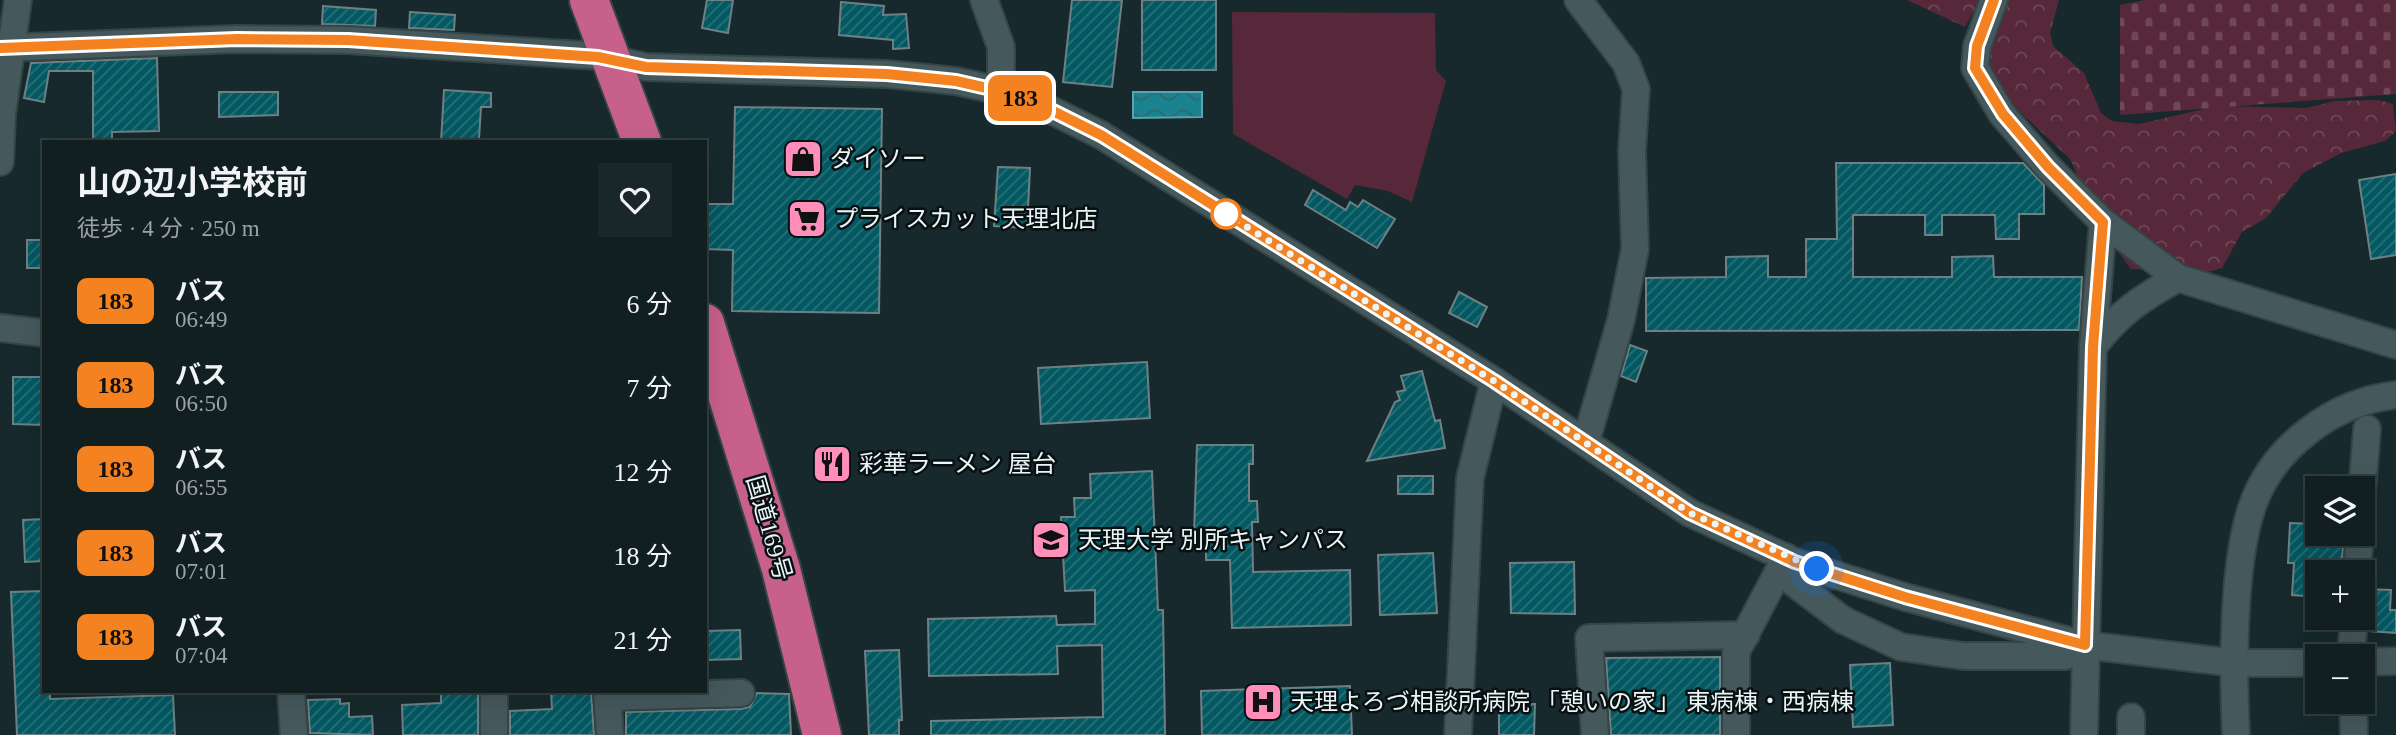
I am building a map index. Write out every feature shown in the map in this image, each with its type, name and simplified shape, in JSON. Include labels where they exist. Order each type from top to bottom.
[{"type":"highway","points":[[589,0],[641,140]]},
{"type":"highway","name":"国道169号","points":[[707,329],[778,557],[821,735]]},
{"type":"street","points":[[0,162],[5,49],[18,0]]},
{"type":"street","points":[[984,0],[1001,47],[1000,91]]},
{"type":"street","points":[[1578,0],[1619,53],[1636,89],[1632,150],[1634,249],[1621,320],[1586,441]]},
{"type":"street","points":[[1994,0],[1980,36],[1975,68],[2003,114],[2048,167],[2103,222],[2178,278],[2396,345]]},
{"type":"street","points":[[5,49],[237,39],[348,40],[610,59],[646,67],[887,74],[956,81],[1000,91],[1041,105],[1101,135],[1494,381],[1690,513],[1786,557],[1905,597],[2085,645],[2234,671],[2305,664]]},
{"type":"street","points":[[2084,735],[2093,347],[2103,222]]},
{"type":"street","points":[[2093,347],[2114,319],[2141,299],[2178,278]]},
{"type":"street","points":[[0,328],[42,332]]},
{"type":"street","points":[[1458,735],[1469,478],[1494,381]]},
{"type":"street","points":[[2236,735],[2234,671],[2242,549],[2253,506],[2268,476],[2295,442],[2331,414],[2396,396]]},
{"type":"street","points":[[2363,476],[2367,429]]},
{"type":"street","points":[[1786,557],[1794,583],[1843,620],[1901,647],[1963,656],[2066,656],[2085,645]]},
{"type":"street","points":[[1736,735],[1736,652],[1786,557]]},
{"type":"street","points":[[1595,735],[1589,638],[1746,635]]},
{"type":"street","points":[[2375,662],[2396,661]]},
{"type":"street","points":[[291,693],[294,735]]},
{"type":"street","points":[[494,693],[494,735]]},
{"type":"street","points":[[610,735],[608,694],[741,694]]},
{"type":"street","points":[[2353,714],[2354,735]]},
{"type":"green space","points":[[1907,0],[1980,0],[1965,27]]},
{"type":"green space","points":[[1998,0],[2059,0],[2050,33],[2053,46],[2084,73],[2101,113],[2112,121],[2139,124],[2217,106],[2306,108],[2335,101],[2379,100],[2393,104],[2396,131],[2385,141],[2341,153],[2303,173],[2266,218],[2242,232],[2222,268],[2207,272],[2131,269],[2100,227],[2070,159],[1982,76]]},
{"type":"green space","points":[[2145,0],[2396,0],[2396,94],[2120,115],[2120,5]]},
{"type":"green space","points":[[1232,12],[1435,13],[1436,70],[1446,81],[1412,202],[1388,191],[1355,185],[1347,199],[1233,134]]},
{"type":"water","points":[[1133,92],[1202,92],[1202,117],[1133,118]]},
{"type":"building","points":[[707,0],[733,0],[728,33],[702,28]]},
{"type":"building","points":[[1072,0],[1122,0],[1112,87],[1063,82]]},
{"type":"building","points":[[1142,0],[1216,0],[1216,70],[1142,70]]},
{"type":"building","points":[[841,2],[884,6],[883,15],[906,14],[909,48],[893,49],[893,40],[839,35]]},
{"type":"building","points":[[323,6],[376,10],[375,26],[322,24]]},
{"type":"building","points":[[410,12],[455,15],[454,30],[409,28]]},
{"type":"building","points":[[157,58],[159,131],[112,132],[112,140],[93,140],[93,71],[49,71],[44,102],[24,98],[31,63]]},
{"type":"building","points":[[444,90],[491,93],[491,107],[481,107],[479,139],[441,140]]},
{"type":"building","points":[[219,92],[278,92],[278,115],[219,117]]},
{"type":"building","points":[[735,107],[882,109],[879,313],[732,311],[733,250],[707,249],[707,204],[733,204]]},
{"type":"building","points":[[1836,163],[2023,163],[2044,185],[2044,214],[2019,214],[2019,239],[1996,239],[1995,215],[1942,215],[1942,235],[1925,235],[1925,215],[1853,215],[1853,277],[1952,277],[1952,257],[1993,256],[1994,277],[2082,277],[2079,330],[1646,331],[1646,278],[1726,277],[1726,257],[1768,256],[1768,277],[1806,277],[1806,239],[1837,239]]},
{"type":"building","points":[[998,167],[1030,168],[1027,228],[994,226]]},
{"type":"building","points":[[2396,174],[2396,255],[2371,259],[2359,180]]},
{"type":"building","points":[[1313,190],[1346,210],[1350,202],[1358,207],[1363,200],[1395,219],[1377,248],[1305,205]]},
{"type":"building","points":[[27,240],[42,240],[42,268],[27,268]]},
{"type":"building","points":[[1459,292],[1487,307],[1477,327],[1449,313]]},
{"type":"building","points":[[1630,345],[1647,351],[1636,382],[1621,376]]},
{"type":"building","points":[[1147,362],[1150,418],[1041,424],[1038,368]]},
{"type":"building","points":[[1422,371],[1435,421],[1440,420],[1445,448],[1367,461],[1395,402],[1400,400],[1397,392],[1405,390],[1401,376]]},
{"type":"building","points":[[13,377],[42,377],[42,425],[13,424]]},
{"type":"building","points":[[1197,445],[1253,445],[1253,464],[1249,464],[1249,501],[1257,501],[1258,522],[1252,522],[1253,572],[1350,570],[1351,625],[1232,628],[1230,560],[1206,560],[1206,534],[1194,534]]},
{"type":"building","points":[[1152,471],[1158,610],[1163,610],[1165,735],[931,735],[931,721],[1103,717],[1102,645],[1057,646],[1058,674],[929,676],[928,619],[1056,616],[1057,625],[1095,624],[1095,590],[1065,591],[1061,517],[1075,517],[1074,498],[1091,498],[1090,474]]},
{"type":"building","points":[[1398,476],[1433,476],[1433,494],[1398,494]]},
{"type":"building","points":[[42,519],[42,561],[25,562],[23,520]]},
{"type":"building","points":[[2290,523],[2305,524],[2305,546],[2343,546],[2342,560],[2305,560],[2305,596],[2292,595],[2294,563],[2288,563]]},
{"type":"building","points":[[1433,553],[1437,613],[1380,615],[1378,555]]},
{"type":"building","points":[[1574,562],[1575,614],[1511,613],[1510,563]]},
{"type":"building","points":[[2375,589],[2391,590],[2390,610],[2396,610],[2396,633],[2369,631],[2375,630]]},
{"type":"building","points":[[42,591],[42,693],[50,693],[50,699],[173,695],[175,735],[17,735],[11,592]]},
{"type":"building","points":[[740,630],[741,659],[707,660],[707,631]]},
{"type":"building","points":[[899,650],[902,720],[899,720],[899,735],[869,735],[865,651]]},
{"type":"building","points":[[1720,657],[1720,735],[1611,735],[1606,658]]},
{"type":"building","points":[[1890,663],[1893,725],[1853,727],[1850,665]]},
{"type":"building","points":[[1350,686],[1352,735],[1202,735],[1201,691]]},
{"type":"building","points":[[441,693],[478,693],[478,735],[403,735],[402,705],[441,703]]},
{"type":"building","points":[[551,693],[591,693],[594,735],[510,735],[510,711],[552,709]]},
{"type":"building","points":[[757,693],[789,694],[791,735],[626,735],[626,712],[741,709],[750,707]]},
{"type":"building","points":[[340,699],[340,704],[349,703],[349,717],[372,716],[373,735],[310,733],[308,700]]},
{"type":"building","points":[[1499,704],[1535,704],[1534,735],[1499,735]]},
{"type":"bus line","name":"183","points":[[0,48],[237,39],[348,40],[598,57],[646,67],[887,74],[956,81],[1000,91],[1041,105],[1101,135],[1494,381],[1690,513],[1795,562],[1905,597],[2085,645],[2093,347],[2103,222],[2048,167],[2003,114],[1975,68],[1977,46],[1985,17],[1994,0]]},
{"type":"place","name":"ダイソー","points":[[803,159]]},
{"type":"place","name":"プライスカット天理北店","points":[[807,219]]},
{"type":"place","name":"彩華ラーメン 屋台","points":[[832,464]]},
{"type":"place","name":"天理大学 別所キャンパス","points":[[1051,540]]},
{"type":"place","name":"天理よろづ相談所病院 「憩いの家」 東病棟・西病棟","points":[[1263,702]]},
{"type":"route","points":[[1226,214],[1494,381],[1690,513],[1795,562],[1817,569]]}]
